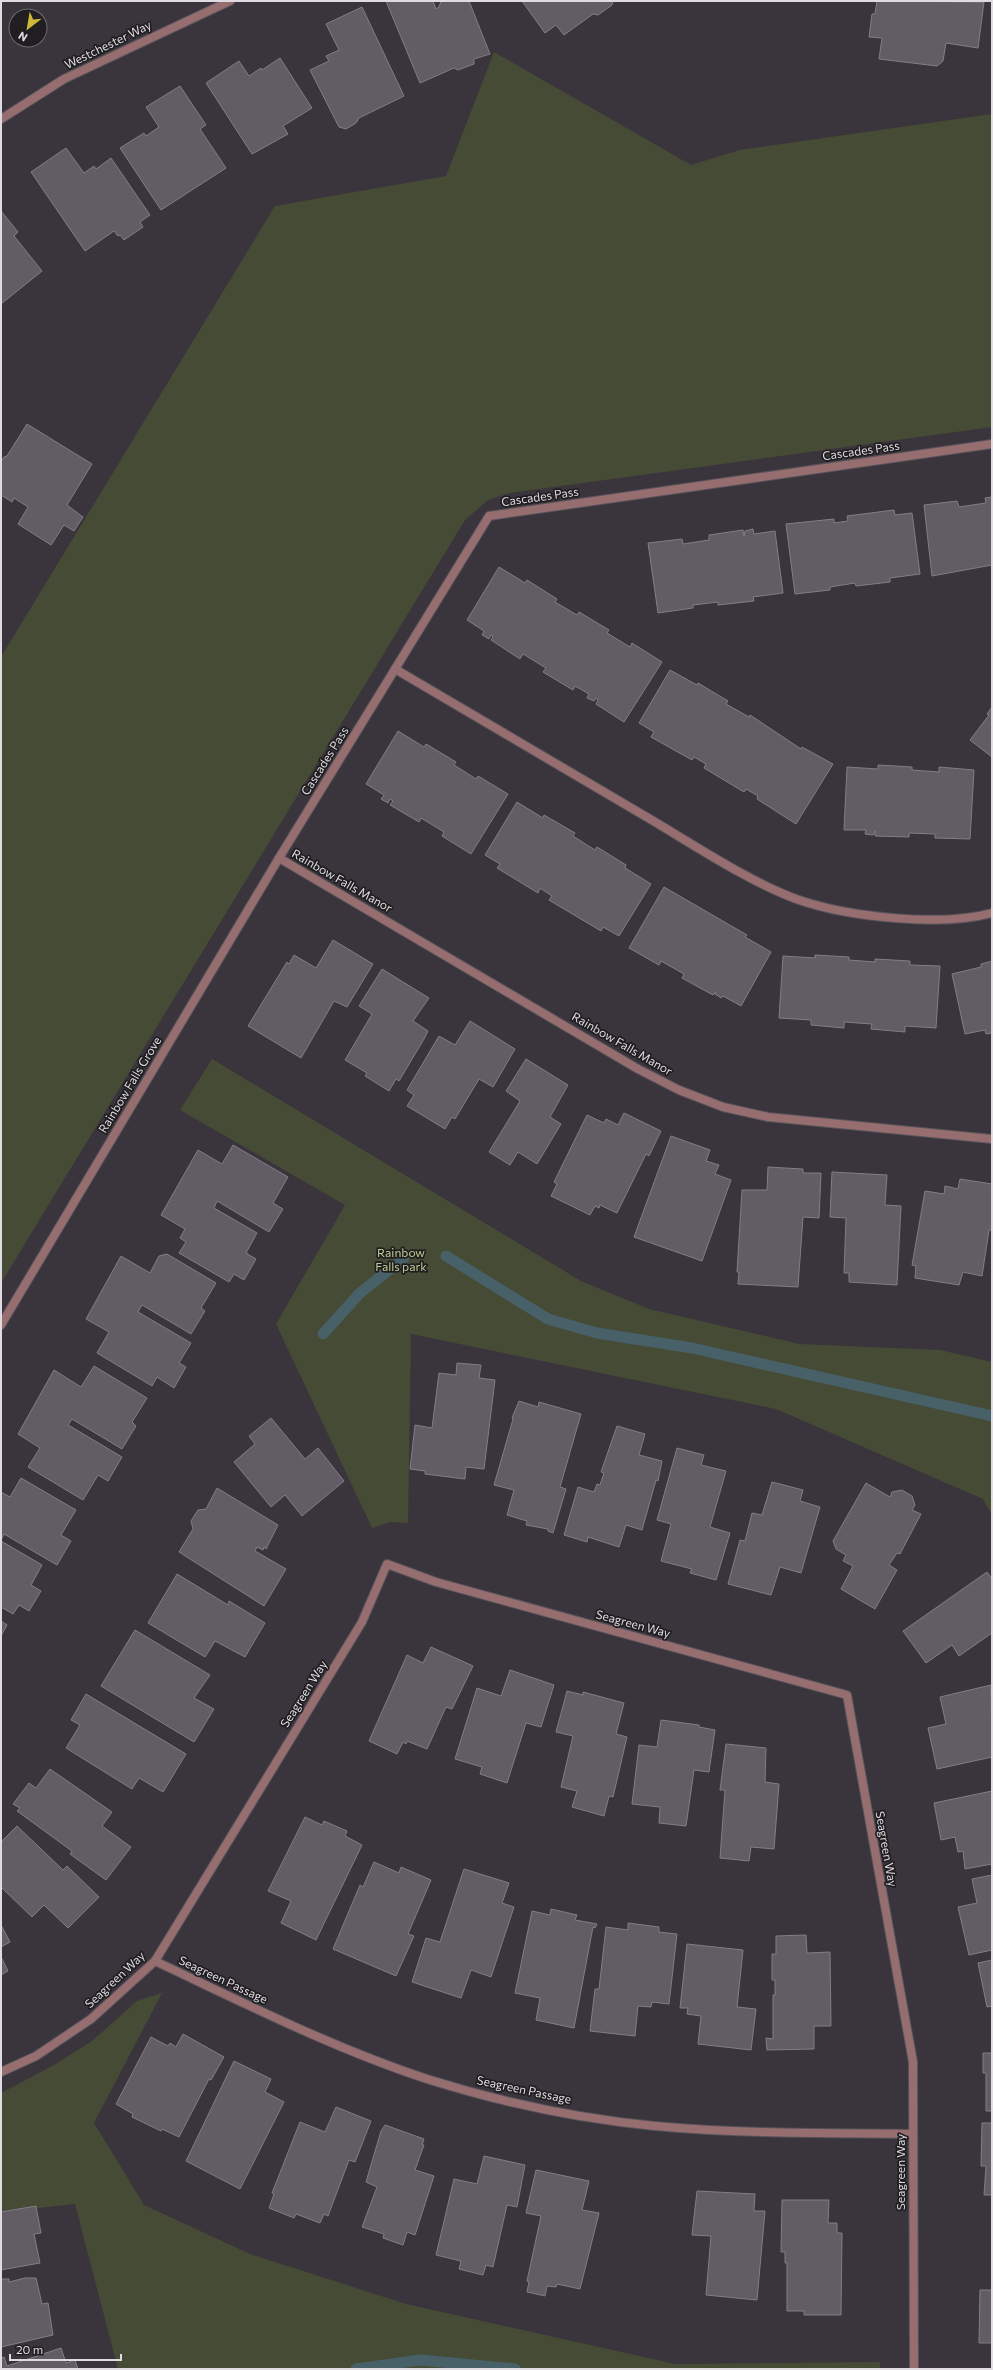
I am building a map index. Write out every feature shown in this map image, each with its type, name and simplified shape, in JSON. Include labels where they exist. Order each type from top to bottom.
[{"type":"street","name":"Westchester Way","points":[[1,119],[70,76],[230,1]]},
{"type":"street","name":"Cascades Pass","points":[[279,858],[489,516],[992,444]]},
{"type":"street","points":[[395,669],[709,854],[796,899],[830,910],[898,916],[973,918],[992,913]]},
{"type":"street","name":"Rainbow Falls Manor","points":[[279,858],[638,1069],[679,1090],[723,1106],[768,1117],[992,1139]]},
{"type":"street","name":"Rainbow Falls Grove","points":[[1,1325],[279,858]]},
{"type":"street","name":"Seagreen Way","points":[[1,2072],[36,2056],[91,2019],[155,1961],[362,1622],[387,1564],[436,1582],[847,1695],[913,2062],[914,2369]]},
{"type":"street","name":"Seagreen Passage","points":[[155,1961],[307,2033],[369,2058],[428,2079],[512,2102],[606,2120],[655,2126],[759,2132],[913,2134]]},
{"type":"green space","points":[[494,52],[691,165],[740,150],[992,114],[992,427],[510,493],[488,500],[465,520],[1,1283],[1,657],[275,206],[446,176]]},
{"type":"green space","name":"Rainbow Falls park","points":[[212,1059],[581,1281],[649,1309],[799,1344],[940,1350],[992,1362],[992,1515],[983,1499],[776,1409],[411,1334],[408,1523],[391,1522],[372,1528],[276,1324],[345,1205],[180,1110]]},
{"type":"green space","points":[[162,1993],[94,2123],[144,2205],[250,2254],[406,2304],[675,2364],[880,2362],[880,2369],[118,2369],[75,2204],[1,2212],[1,2093],[54,2065],[92,2041],[137,2001]]},
{"type":"building","points":[[386,1],[433,1],[436,9],[439,7],[441,1],[469,1],[490,54],[474,59],[474,64],[458,70],[454,68],[420,83]]},
{"type":"building","points":[[522,1],[613,1],[612,5],[598,15],[593,14],[564,35],[556,25],[545,33]]},
{"type":"building","points":[[877,1],[984,2],[978,48],[946,43],[943,61],[937,66],[879,59],[882,38],[869,37],[872,14],[875,14]]},
{"type":"building","points":[[362,7],[404,96],[359,118],[356,123],[346,129],[339,127],[310,70],[329,61],[326,56],[339,50],[326,24]]},
{"type":"building","points":[[280,58],[312,108],[283,126],[288,134],[252,154],[206,83],[239,61],[249,76],[261,68],[262,70]]},
{"type":"building","points":[[180,86],[206,125],[200,129],[226,168],[161,210],[120,148],[144,133],[146,136],[159,127],[146,107]]},
{"type":"building","points":[[66,148],[84,173],[94,166],[96,169],[111,158],[150,215],[140,222],[143,227],[124,240],[114,231],[85,251],[31,172]]},
{"type":"building","points":[[1,211],[18,232],[14,236],[42,271],[1,304]]},
{"type":"building","points":[[27,424],[92,464],[67,505],[83,517],[74,531],[64,525],[51,545],[18,524],[28,507],[14,498],[12,502],[1,495],[1,462],[4,457],[7,456]]},
{"type":"building","points":[[992,497],[992,565],[932,576],[924,505],[957,501],[959,507],[986,503],[985,498]]},
{"type":"building","points":[[894,510],[895,515],[912,513],[920,574],[890,578],[890,582],[856,586],[855,583],[830,587],[830,590],[795,594],[786,524],[834,519],[834,523],[848,521],[847,516]]},
{"type":"building","points":[[753,529],[754,534],[775,531],[783,593],[753,597],[754,601],[718,605],[718,602],[693,605],[693,608],[658,613],[648,543],[682,539],[683,544],[709,540],[709,535],[743,530],[744,536],[745,531]]},
{"type":"building","points":[[499,567],[525,583],[527,580],[557,599],[555,602],[577,615],[579,612],[609,630],[607,633],[630,647],[632,643],[662,662],[624,722],[596,704],[598,700],[596,698],[594,701],[587,698],[589,694],[575,686],[573,690],[543,672],[546,668],[523,654],[520,659],[491,640],[493,637],[491,635],[489,639],[482,635],[484,631],[467,620]]},
{"type":"building","points":[[670,670],[697,685],[698,683],[728,701],[726,704],[749,717],[750,715],[801,749],[802,747],[833,764],[796,824],[757,799],[758,796],[746,789],[744,792],[704,768],[706,764],[694,757],[692,760],[651,737],[654,732],[639,723]]},
{"type":"building","points":[[992,707],[992,757],[970,740],[989,715],[987,714]]},
{"type":"building","points":[[398,731],[424,747],[426,744],[456,762],[454,765],[476,779],[478,776],[508,794],[471,854],[442,836],[444,832],[421,818],[419,822],[390,805],[393,801],[390,799],[388,803],[381,799],[384,795],[366,784]]},
{"type":"building","points":[[878,765],[912,767],[912,770],[939,772],[939,767],[974,770],[970,839],[935,838],[935,834],[909,833],[909,837],[875,836],[875,831],[873,835],[865,834],[866,830],[844,830],[847,767],[878,769]]},
{"type":"building","points":[[517,802],[543,818],[544,815],[575,833],[573,836],[595,850],[597,847],[626,865],[625,868],[651,884],[619,936],[603,927],[601,931],[549,900],[552,896],[540,888],[538,893],[497,868],[500,864],[485,855]]},
{"type":"building","points":[[664,887],[747,935],[745,937],[771,952],[741,1006],[723,996],[721,998],[715,994],[716,992],[713,995],[682,978],[684,974],[661,961],[659,965],[629,948]]},
{"type":"building","points":[[333,940],[373,964],[347,1007],[334,1001],[301,1058],[248,1026],[287,962],[289,964],[294,955],[316,968]]},
{"type":"building","points":[[815,955],[849,957],[849,960],[875,962],[875,959],[910,961],[910,965],[940,966],[936,1028],[905,1026],[905,1032],[871,1029],[872,1024],[844,1022],[844,1028],[811,1025],[811,1020],[779,1018],[783,956],[815,958]]},
{"type":"building","points":[[992,961],[992,1033],[986,1034],[985,1030],[965,1034],[952,974],[981,967],[981,964]]},
{"type":"building","points":[[382,969],[429,998],[413,1021],[428,1031],[399,1081],[396,1079],[389,1091],[365,1076],[367,1073],[345,1060],[372,1014],[359,1006]]},
{"type":"building","points":[[470,1021],[515,1049],[493,1087],[479,1079],[455,1119],[452,1117],[445,1129],[407,1106],[414,1095],[407,1090],[439,1036],[455,1045]]},
{"type":"building","points":[[526,1059],[568,1085],[550,1117],[561,1124],[537,1164],[518,1152],[510,1165],[489,1152],[520,1101],[506,1091]]},
{"type":"building","points":[[624,1113],[661,1131],[649,1156],[646,1154],[617,1213],[600,1205],[599,1208],[595,1206],[590,1215],[551,1196],[557,1184],[554,1182],[587,1115],[604,1123],[606,1119],[618,1125]]},
{"type":"building","points":[[671,1136],[710,1150],[706,1161],[719,1165],[715,1174],[731,1180],[702,1261],[634,1237]]},
{"type":"building","points":[[233,1145],[288,1177],[273,1203],[283,1209],[269,1232],[217,1201],[214,1208],[257,1233],[246,1253],[256,1259],[244,1280],[234,1274],[229,1282],[179,1253],[186,1242],[180,1238],[185,1229],[161,1215],[198,1150],[222,1164]]},
{"type":"building","points":[[768,1167],[803,1169],[803,1173],[821,1173],[819,1218],[803,1217],[798,1287],[738,1284],[739,1272],[737,1272],[742,1190],[767,1190]]},
{"type":"building","points":[[832,1172],[887,1175],[885,1205],[901,1206],[897,1285],[849,1282],[849,1273],[844,1273],[846,1218],[830,1217]]},
{"type":"building","points":[[960,1179],[992,1184],[992,1230],[989,1230],[982,1276],[963,1272],[959,1285],[915,1278],[916,1266],[912,1265],[925,1191],[944,1194],[945,1186],[958,1189]]},
{"type":"building","points":[[167,1254],[216,1283],[201,1308],[205,1311],[191,1334],[142,1305],[138,1312],[191,1343],[179,1363],[186,1367],[174,1388],[157,1377],[152,1386],[97,1353],[109,1332],[86,1319],[121,1256],[150,1273],[159,1256]]},
{"type":"building","points":[[457,1363],[481,1365],[479,1378],[495,1380],[484,1469],[466,1467],[465,1479],[425,1474],[425,1471],[410,1469],[415,1425],[432,1428],[439,1373],[456,1375]]},
{"type":"building","points":[[94,1366],[147,1398],[132,1422],[136,1426],[122,1449],[72,1419],[68,1425],[122,1457],[108,1481],[98,1475],[83,1500],[28,1467],[40,1448],[18,1434],[54,1370],[81,1387]]},
{"type":"building","points":[[519,1401],[538,1407],[539,1402],[581,1414],[560,1487],[566,1489],[553,1533],[548,1531],[548,1529],[526,1525],[527,1521],[507,1515],[514,1490],[494,1485],[513,1419],[512,1418]]},
{"type":"building","points":[[271,1418],[305,1459],[318,1448],[344,1481],[302,1516],[285,1495],[271,1507],[234,1462],[255,1444],[249,1436]]},
{"type":"building","points":[[617,1426],[645,1434],[639,1455],[662,1461],[658,1481],[656,1480],[642,1530],[626,1525],[619,1547],[588,1537],[587,1542],[564,1535],[578,1487],[594,1492],[597,1484],[600,1485],[604,1473],[601,1472]]},
{"type":"building","points":[[677,1448],[704,1455],[701,1465],[726,1471],[710,1527],[730,1533],[716,1580],[690,1573],[692,1569],[661,1561],[671,1524],[657,1520]]},
{"type":"building","points":[[21,1478],[76,1510],[61,1535],[71,1541],[57,1565],[4,1534],[1,1540],[1,1492],[10,1497]]},
{"type":"building","points":[[772,1482],[803,1490],[800,1501],[820,1507],[801,1573],[780,1567],[771,1595],[728,1584],[740,1540],[745,1541],[752,1513],[762,1515]]},
{"type":"building","points":[[866,1483],[890,1497],[892,1492],[902,1490],[912,1496],[915,1505],[912,1510],[921,1514],[900,1554],[897,1553],[889,1565],[897,1570],[875,1609],[841,1589],[853,1566],[843,1561],[846,1555],[836,1549],[833,1541]]},
{"type":"building","points":[[217,1488],[278,1525],[266,1549],[264,1547],[263,1550],[257,1547],[255,1551],[286,1569],[264,1606],[179,1552],[193,1529],[191,1521],[198,1510],[206,1509]]},
{"type":"building","points":[[1,1541],[42,1565],[31,1585],[41,1591],[29,1611],[19,1605],[13,1614],[1,1607]]},
{"type":"building","points":[[987,1572],[992,1579],[992,1633],[959,1656],[952,1645],[926,1663],[903,1631]]},
{"type":"building","points":[[177,1574],[228,1605],[229,1601],[265,1623],[245,1657],[215,1641],[205,1657],[148,1623]]},
{"type":"building","points":[[1,1621],[7,1625],[1,1636]]},
{"type":"building","points":[[135,1630],[210,1675],[194,1698],[214,1709],[194,1742],[101,1686]]},
{"type":"building","points":[[431,1647],[473,1666],[452,1709],[446,1707],[427,1749],[407,1741],[406,1744],[403,1742],[397,1754],[369,1741],[407,1655],[423,1663]]},
{"type":"building","points":[[510,1670],[554,1685],[541,1727],[526,1723],[507,1783],[480,1774],[482,1767],[455,1759],[477,1688],[501,1696]]},
{"type":"building","points":[[991,1685],[992,1757],[937,1769],[928,1728],[946,1724],[940,1697]]},
{"type":"building","points":[[567,1691],[583,1695],[583,1692],[624,1703],[616,1734],[627,1737],[613,1797],[609,1796],[604,1816],[572,1807],[577,1791],[561,1787],[573,1736],[556,1732]]},
{"type":"building","points":[[86,1694],[186,1754],[163,1792],[139,1778],[132,1789],[66,1748],[80,1725],[71,1720]]},
{"type":"building","points":[[661,1720],[699,1725],[699,1727],[715,1730],[709,1772],[694,1770],[686,1826],[659,1823],[660,1807],[632,1804],[639,1745],[657,1747]]},
{"type":"building","points":[[726,1744],[766,1748],[765,1782],[779,1784],[774,1849],[751,1847],[749,1861],[720,1858],[725,1790],[720,1790]]},
{"type":"building","points":[[50,1769],[112,1812],[102,1826],[131,1847],[106,1880],[70,1854],[72,1851],[17,1811],[20,1808],[13,1804],[29,1783],[36,1788]]},
{"type":"building","points":[[992,1791],[992,1864],[965,1869],[963,1851],[958,1852],[955,1837],[941,1840],[934,1803]]},
{"type":"building","points":[[305,1817],[322,1825],[324,1821],[347,1831],[345,1836],[362,1845],[316,1940],[281,1923],[291,1901],[268,1891]]},
{"type":"building","points":[[17,1826],[63,1870],[67,1866],[99,1897],[68,1928],[44,1905],[32,1917],[1,1887],[1,1842]]},
{"type":"building","points":[[374,1862],[399,1873],[401,1867],[431,1880],[408,1934],[414,1936],[396,1976],[333,1949],[360,1885],[363,1887]]},
{"type":"building","points":[[464,1869],[509,1883],[502,1903],[514,1907],[491,1977],[471,1970],[461,1998],[412,1982],[426,1938],[440,1942]]},
{"type":"building","points":[[992,1875],[992,1950],[969,1955],[958,1907],[977,1903],[972,1879]]},
{"type":"building","points":[[551,1909],[577,1915],[575,1920],[597,1924],[595,1928],[593,1927],[574,2028],[536,2020],[540,1998],[515,1993],[532,1911],[550,1915]]},
{"type":"building","points":[[628,1923],[659,1927],[659,1932],[677,1934],[669,2004],[652,2002],[651,2007],[638,2006],[635,2036],[590,2031],[595,1989],[599,1989],[606,1927],[628,1930]]},
{"type":"building","points":[[1,1925],[10,1942],[1,1947]]},
{"type":"building","points":[[806,1935],[807,1953],[830,1952],[831,2026],[814,2026],[814,2049],[767,2050],[766,2038],[773,2039],[773,1995],[775,1995],[775,1980],[772,1980],[772,1954],[776,1954],[776,1936]]},
{"type":"building","points":[[687,1944],[743,1950],[737,2007],[756,2009],[751,2050],[698,2044],[701,2016],[687,2014],[688,2008],[680,2008]]},
{"type":"building","points":[[1,1957],[8,1971],[1,1975]]},
{"type":"building","points":[[992,1960],[992,2006],[987,2007],[978,1963]]},
{"type":"building","points":[[183,2034],[224,2057],[211,2080],[209,2079],[179,2137],[162,2129],[161,2131],[132,2117],[133,2114],[116,2104],[151,2037],[168,2046],[170,2043],[176,2047]]},
{"type":"building","points":[[983,2053],[992,2053],[992,2111],[986,2111],[986,2073],[983,2073]]},
{"type":"building","points":[[234,2061],[271,2079],[265,2092],[284,2102],[240,2189],[186,2161]]},
{"type":"building","points":[[336,2107],[371,2121],[355,2162],[349,2160],[328,2216],[324,2214],[320,2223],[296,2214],[294,2218],[269,2208],[274,2194],[272,2193],[300,2122],[325,2132]]},
{"type":"building","points":[[982,2123],[992,2123],[992,2195],[984,2195],[986,2166],[981,2166]]},
{"type":"building","points":[[385,2125],[424,2139],[422,2145],[424,2145],[415,2170],[434,2176],[415,2235],[407,2232],[403,2245],[383,2238],[384,2234],[362,2227],[377,2187],[366,2182],[381,2131]]},
{"type":"building","points":[[484,2156],[525,2165],[517,2207],[507,2205],[493,2267],[486,2265],[483,2275],[459,2269],[461,2261],[436,2255],[454,2179],[477,2184]]},
{"type":"building","points":[[536,2170],[589,2181],[582,2210],[599,2213],[580,2289],[557,2284],[556,2287],[547,2286],[545,2296],[527,2292],[529,2282],[527,2281],[541,2216],[526,2213]]},
{"type":"building","points":[[697,2191],[755,2194],[754,2211],[765,2211],[757,2300],[706,2295],[711,2236],[692,2235]]},
{"type":"building","points":[[782,2200],[829,2200],[828,2223],[837,2223],[837,2233],[842,2233],[841,2315],[804,2315],[804,2311],[787,2311],[787,2263],[785,2263],[785,2252],[781,2252]]},
{"type":"building","points":[[36,2206],[41,2233],[34,2234],[40,2263],[1,2270],[1,2212]]},
{"type":"building","points":[[25,2278],[36,2278],[42,2304],[48,2303],[53,2335],[1,2347],[1,2279],[9,2279],[9,2282]]},
{"type":"building","points":[[980,2290],[992,2290],[992,2343],[979,2343]]},
{"type":"building","points":[[61,2348],[66,2363],[75,2360],[78,2369],[1,2369],[1,2358],[4,2357],[7,2366]]},
{"type":"waterway","points":[[446,1256],[548,1319],[597,1333],[692,1348],[992,1416]]},
{"type":"waterway","points":[[323,1334],[360,1293],[404,1258]]},
{"type":"waterway","points":[[356,2369],[420,2360],[515,2369]]}]
